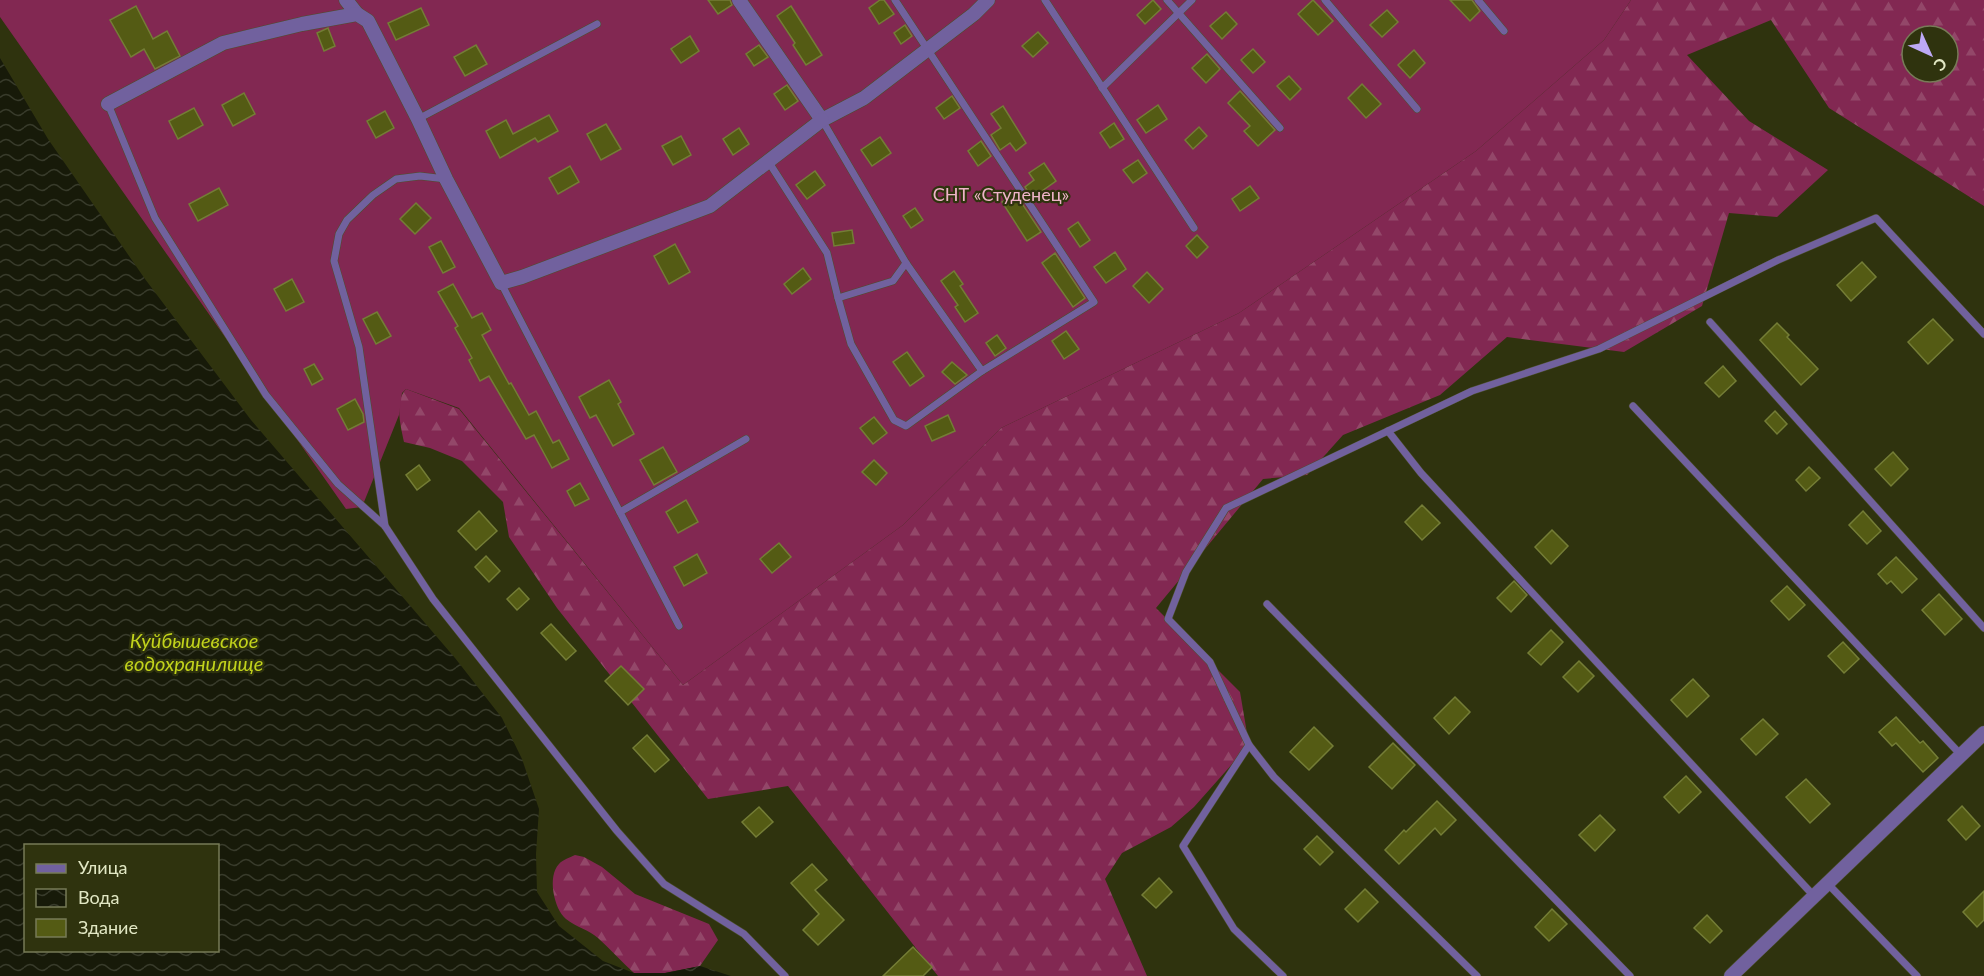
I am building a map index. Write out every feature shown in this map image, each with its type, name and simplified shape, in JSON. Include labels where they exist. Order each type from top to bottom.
[{"type":"street","points":[[346,0],[357,14],[368,21],[446,179],[501,283],[710,206],[822,120],[864,98],[974,14],[988,0]]},
{"type":"street","points":[[739,0],[822,120]]},
{"type":"street","points":[[108,104],[223,43],[302,24],[357,14]]},
{"type":"street","points":[[1731,976],[1961,755],[1982,740]]},
{"type":"lane","points":[[768,160],[827,253],[850,344],[894,420],[906,426],[982,371],[1094,302],[895,0]]},
{"type":"lane","points":[[1045,0],[1194,228]]},
{"type":"lane","points":[[1167,0],[1280,128]]},
{"type":"lane","points":[[1102,88],[1192,0]]},
{"type":"lane","points":[[1325,0],[1418,109]]},
{"type":"lane","points":[[1478,0],[1504,31]]},
{"type":"lane","points":[[418,119],[597,24]]},
{"type":"lane","points":[[108,104],[155,218],[266,395],[338,484],[385,526],[433,599],[617,831],[664,884],[744,934],[785,976]]},
{"type":"lane","points":[[822,120],[906,263],[982,371]]},
{"type":"lane","points":[[385,526],[359,347],[334,261],[337,243],[347,220],[373,195],[396,179],[420,176],[446,179]]},
{"type":"lane","points":[[1477,976],[1274,777],[1249,745],[1210,662],[1168,619],[1186,572],[1226,508],[1472,391],[1599,349],[1778,260],[1876,218],[1984,334]]},
{"type":"lane","points":[[838,298],[893,281],[906,263]]},
{"type":"lane","points":[[501,283],[679,626]]},
{"type":"lane","points":[[1710,322],[1984,628]]},
{"type":"lane","points":[[1633,406],[1961,755]]},
{"type":"lane","points":[[1388,431],[1421,472],[1814,897]]},
{"type":"lane","points":[[620,512],[746,439]]},
{"type":"lane","points":[[1267,604],[1630,976]]},
{"type":"lane","points":[[1249,745],[1183,846],[1234,929],[1283,976]]},
{"type":"lane","points":[[1827,883],[1917,976]]},
{"type":"green space","name":"СНТ «Студенец»","points":[[0,0],[1631,0],[1604,40],[1476,151],[1239,313],[1001,428],[903,525],[683,685],[459,408],[406,389],[402,393],[399,415],[362,507],[346,509],[0,17]]},
{"type":"green space","points":[[1631,0],[1984,0],[1984,206],[1829,108],[1771,20],[1687,55],[1749,121],[1828,170],[1777,217],[1729,213],[1702,306],[1624,352],[1507,337],[1440,395],[1343,435],[1307,475],[1263,479],[1156,608],[1240,692],[1249,745],[1194,807],[1171,827],[1122,853],[1105,879],[1147,976],[938,976],[788,786],[708,799],[557,608],[509,537],[503,502],[462,461],[430,448],[404,442],[399,408],[402,394],[406,389],[459,409],[683,685],[903,525],[1001,428],[1239,313],[1476,151],[1604,40]]},
{"type":"green space","points":[[575,855],[584,857],[602,867],[635,894],[709,924],[718,940],[700,966],[665,973],[634,973],[598,938],[566,919],[555,900],[553,876],[560,863]]},
{"type":"water","name":"Куйбышевское водохранилище","points":[[0,58],[48,139],[145,279],[251,420],[455,658],[502,718],[522,759],[539,809],[536,854],[537,892],[559,926],[603,961],[634,973],[665,973],[700,966],[731,976],[0,976]]},
{"type":"building","points":[[708,0],[730,0],[732,5],[718,14]]},
{"type":"building","points":[[880,0],[884,0],[894,14],[879,24],[869,8]]},
{"type":"building","points":[[1153,0],[1161,9],[1145,24],[1137,15]]},
{"type":"building","points":[[1313,0],[1333,21],[1318,35],[1298,14]]},
{"type":"building","points":[[1450,0],[1472,0],[1480,11],[1470,21]]},
{"type":"building","points":[[136,6],[153,39],[167,31],[180,56],[155,69],[144,49],[131,57],[110,20]]},
{"type":"building","points":[[791,6],[822,55],[806,65],[777,16]]},
{"type":"building","points":[[421,8],[429,25],[396,40],[388,23]]},
{"type":"building","points":[[1387,10],[1398,22],[1382,37],[1370,25]]},
{"type":"building","points":[[1226,12],[1237,24],[1222,39],[1210,26]]},
{"type":"building","points":[[905,25],[912,36],[901,44],[894,33]]},
{"type":"building","points":[[328,28],[335,46],[324,51],[317,33]]},
{"type":"building","points":[[1038,32],[1048,43],[1033,57],[1022,46]]},
{"type":"building","points":[[690,36],[699,51],[681,63],[671,49]]},
{"type":"building","points":[[476,45],[487,64],[465,76],[454,57]]},
{"type":"building","points":[[759,45],[768,57],[754,66],[746,54]]},
{"type":"building","points":[[1253,49],[1265,62],[1253,73],[1241,60]]},
{"type":"building","points":[[1414,50],[1425,63],[1410,78],[1398,65]]},
{"type":"building","points":[[1207,54],[1220,69],[1206,83],[1192,68]]},
{"type":"building","points":[[1289,76],[1301,89],[1290,100],[1277,86]]},
{"type":"building","points":[[1362,84],[1381,104],[1366,118],[1348,98]]},
{"type":"building","points":[[787,85],[798,101],[785,110],[774,94]]},
{"type":"building","points":[[1240,91],[1275,130],[1258,146],[1244,131],[1250,126],[1228,103]]},
{"type":"building","points":[[244,93],[255,114],[233,126],[222,105]]},
{"type":"building","points":[[952,96],[960,108],[944,119],[936,108]]},
{"type":"building","points":[[1158,105],[1167,119],[1146,133],[1137,120]]},
{"type":"building","points":[[1003,106],[1026,143],[1016,151],[1010,143],[1000,150],[991,135],[1001,128],[991,114]]},
{"type":"building","points":[[194,108],[203,125],[178,139],[169,121]]},
{"type":"building","points":[[385,111],[394,128],[376,138],[367,121]]},
{"type":"building","points":[[549,115],[558,131],[538,142],[535,138],[500,158],[486,131],[506,120],[513,134]]},
{"type":"building","points":[[1114,123],[1124,139],[1110,148],[1100,133]]},
{"type":"building","points":[[606,124],[621,149],[601,160],[587,134]]},
{"type":"building","points":[[1199,127],[1207,136],[1193,149],[1185,140]]},
{"type":"building","points":[[739,128],[749,144],[733,155],[723,139]]},
{"type":"building","points":[[681,136],[691,155],[673,165],[662,146]]},
{"type":"building","points":[[880,137],[891,153],[872,166],[861,150]]},
{"type":"building","points":[[981,141],[991,156],[978,166],[968,151]]},
{"type":"building","points":[[1138,160],[1147,173],[1133,183],[1123,170]]},
{"type":"building","points":[[1044,163],[1056,181],[1032,198],[1025,187],[1034,180],[1029,173]]},
{"type":"building","points":[[570,166],[579,182],[558,194],[549,178]]},
{"type":"building","points":[[815,171],[825,185],[807,199],[796,185]]},
{"type":"building","points":[[1250,186],[1259,198],[1240,211],[1232,199]]},
{"type":"building","points":[[219,188],[228,205],[198,221],[189,204]]},
{"type":"building","points":[[1015,193],[1041,232],[1027,241],[1002,202]]},
{"type":"building","points":[[416,203],[431,218],[415,234],[400,219]]},
{"type":"building","points":[[915,208],[923,220],[911,228],[903,216]]},
{"type":"building","points":[[1078,222],[1090,240],[1080,247],[1068,229]]},
{"type":"building","points":[[852,230],[854,243],[834,246],[832,233]]},
{"type":"building","points":[[1197,235],[1208,247],[1197,258],[1186,246]]},
{"type":"building","points":[[441,241],[455,267],[443,273],[429,247]]},
{"type":"building","points":[[675,244],[690,272],[669,284],[654,256]]},
{"type":"building","points":[[1115,252],[1126,269],[1106,283],[1094,267]]},
{"type":"building","points":[[1055,253],[1085,298],[1073,307],[1042,263]]},
{"type":"building","points":[[1862,262],[1876,277],[1851,301],[1837,285]]},
{"type":"building","points":[[803,268],[811,279],[792,294],[784,284]]},
{"type":"building","points":[[954,271],[963,284],[960,286],[978,313],[965,322],[955,307],[958,305],[941,281]]},
{"type":"building","points":[[1147,272],[1163,289],[1149,303],[1133,286]]},
{"type":"building","points":[[292,279],[304,302],[286,311],[274,289]]},
{"type":"building","points":[[453,284],[472,318],[482,313],[491,330],[482,335],[529,415],[536,411],[553,443],[559,440],[569,459],[552,468],[534,435],[526,439],[489,376],[480,381],[469,360],[472,358],[455,328],[458,326],[438,292]]},
{"type":"building","points":[[377,312],[391,336],[376,344],[363,319]]},
{"type":"building","points":[[1933,319],[1953,340],[1928,364],[1908,342]]},
{"type":"building","points":[[1777,323],[1789,335],[1787,337],[1818,369],[1801,385],[1760,340]]},
{"type":"building","points":[[1066,331],[1079,349],[1064,359],[1052,341]]},
{"type":"building","points":[[997,335],[1006,348],[995,356],[986,343]]},
{"type":"building","points":[[907,352],[924,376],[910,386],[893,362]]},
{"type":"building","points":[[952,362],[967,375],[955,384],[942,372]]},
{"type":"building","points":[[314,364],[323,379],[312,385],[304,369]]},
{"type":"building","points":[[1723,366],[1736,381],[1719,397],[1705,383]]},
{"type":"building","points":[[609,380],[621,402],[618,404],[634,434],[613,446],[596,415],[590,418],[579,397]]},
{"type":"building","points":[[355,399],[363,414],[364,422],[348,430],[337,409]]},
{"type":"building","points":[[1775,411],[1787,424],[1777,434],[1765,421]]},
{"type":"building","points":[[948,415],[955,431],[932,441],[925,426]]},
{"type":"building","points":[[874,417],[887,433],[873,444],[860,428]]},
{"type":"building","points":[[663,447],[677,472],[654,485],[640,460]]},
{"type":"building","points":[[1893,452],[1908,469],[1891,486],[1875,469]]},
{"type":"building","points":[[874,460],[887,473],[876,485],[862,472]]},
{"type":"building","points":[[419,465],[430,480],[417,490],[406,475]]},
{"type":"building","points":[[1809,467],[1820,478],[1806,491],[1796,480]]},
{"type":"building","points":[[580,483],[589,499],[575,506],[567,491]]},
{"type":"building","points":[[686,500],[698,522],[678,533],[666,512]]},
{"type":"building","points":[[1422,505],[1440,523],[1422,540],[1405,522]]},
{"type":"building","points":[[479,511],[497,531],[476,550],[458,531]]},
{"type":"building","points":[[1863,511],[1881,531],[1867,544],[1849,525]]},
{"type":"building","points":[[1552,530],[1568,546],[1551,564],[1535,547]]},
{"type":"building","points":[[779,543],[791,557],[772,573],[760,559]]},
{"type":"building","points":[[697,554],[707,573],[684,586],[674,567]]},
{"type":"building","points":[[486,556],[500,571],[489,582],[475,567]]},
{"type":"building","points":[[1896,557],[1917,579],[1902,593],[1891,581],[1887,584],[1878,574]]},
{"type":"building","points":[[1514,581],[1527,595],[1511,612],[1497,598]]},
{"type":"building","points":[[1787,586],[1805,605],[1789,620],[1771,601]]},
{"type":"building","points":[[519,588],[529,599],[517,610],[507,599]]},
{"type":"building","points":[[1939,594],[1962,619],[1945,635],[1922,610]]},
{"type":"building","points":[[551,624],[576,651],[566,660],[541,633]]},
{"type":"building","points":[[1551,630],[1563,642],[1541,665],[1528,653]]},
{"type":"building","points":[[1843,642],[1859,659],[1844,673],[1828,656]]},
{"type":"building","points":[[1579,661],[1594,676],[1578,692],[1563,677]]},
{"type":"building","points":[[621,666],[644,689],[628,705],[605,681]]},
{"type":"building","points":[[1693,679],[1709,696],[1687,717],[1671,700]]},
{"type":"building","points":[[1455,697],[1470,712],[1449,734],[1434,718]]},
{"type":"building","points":[[1896,717],[1920,743],[1923,741],[1938,758],[1923,772],[1896,743],[1892,746],[1879,732]]},
{"type":"building","points":[[1763,719],[1778,734],[1756,755],[1741,739]]},
{"type":"building","points":[[1314,727],[1333,746],[1309,770],[1290,752]]},
{"type":"building","points":[[647,735],[669,760],[655,772],[633,748]]},
{"type":"building","points":[[1393,743],[1415,765],[1392,789],[1369,767]]},
{"type":"building","points":[[1686,776],[1701,792],[1679,813],[1664,797]]},
{"type":"building","points":[[1806,779],[1830,804],[1810,823],[1786,797]]},
{"type":"building","points":[[1437,801],[1456,820],[1441,835],[1435,828],[1399,864],[1385,850]]},
{"type":"building","points":[[1962,806],[1980,826],[1966,840],[1948,820]]},
{"type":"building","points":[[759,807],[773,822],[756,837],[742,822]]},
{"type":"building","points":[[1600,815],[1615,830],[1595,851],[1579,835]]},
{"type":"building","points":[[1317,836],[1333,852],[1320,865],[1304,849]]},
{"type":"building","points":[[812,864],[827,880],[815,890],[844,920],[818,945],[803,930],[819,914],[791,883]]},
{"type":"building","points":[[1159,878],[1172,892],[1156,908],[1142,895]]},
{"type":"building","points":[[1365,889],[1378,902],[1358,922],[1345,909]]},
{"type":"building","points":[[1984,891],[1984,920],[1977,927],[1963,912]]},
{"type":"building","points":[[1552,909],[1567,924],[1549,941],[1535,927]]},
{"type":"building","points":[[1707,915],[1722,931],[1710,943],[1694,928]]},
{"type":"building","points":[[913,947],[932,967],[923,976],[883,976]]}]
